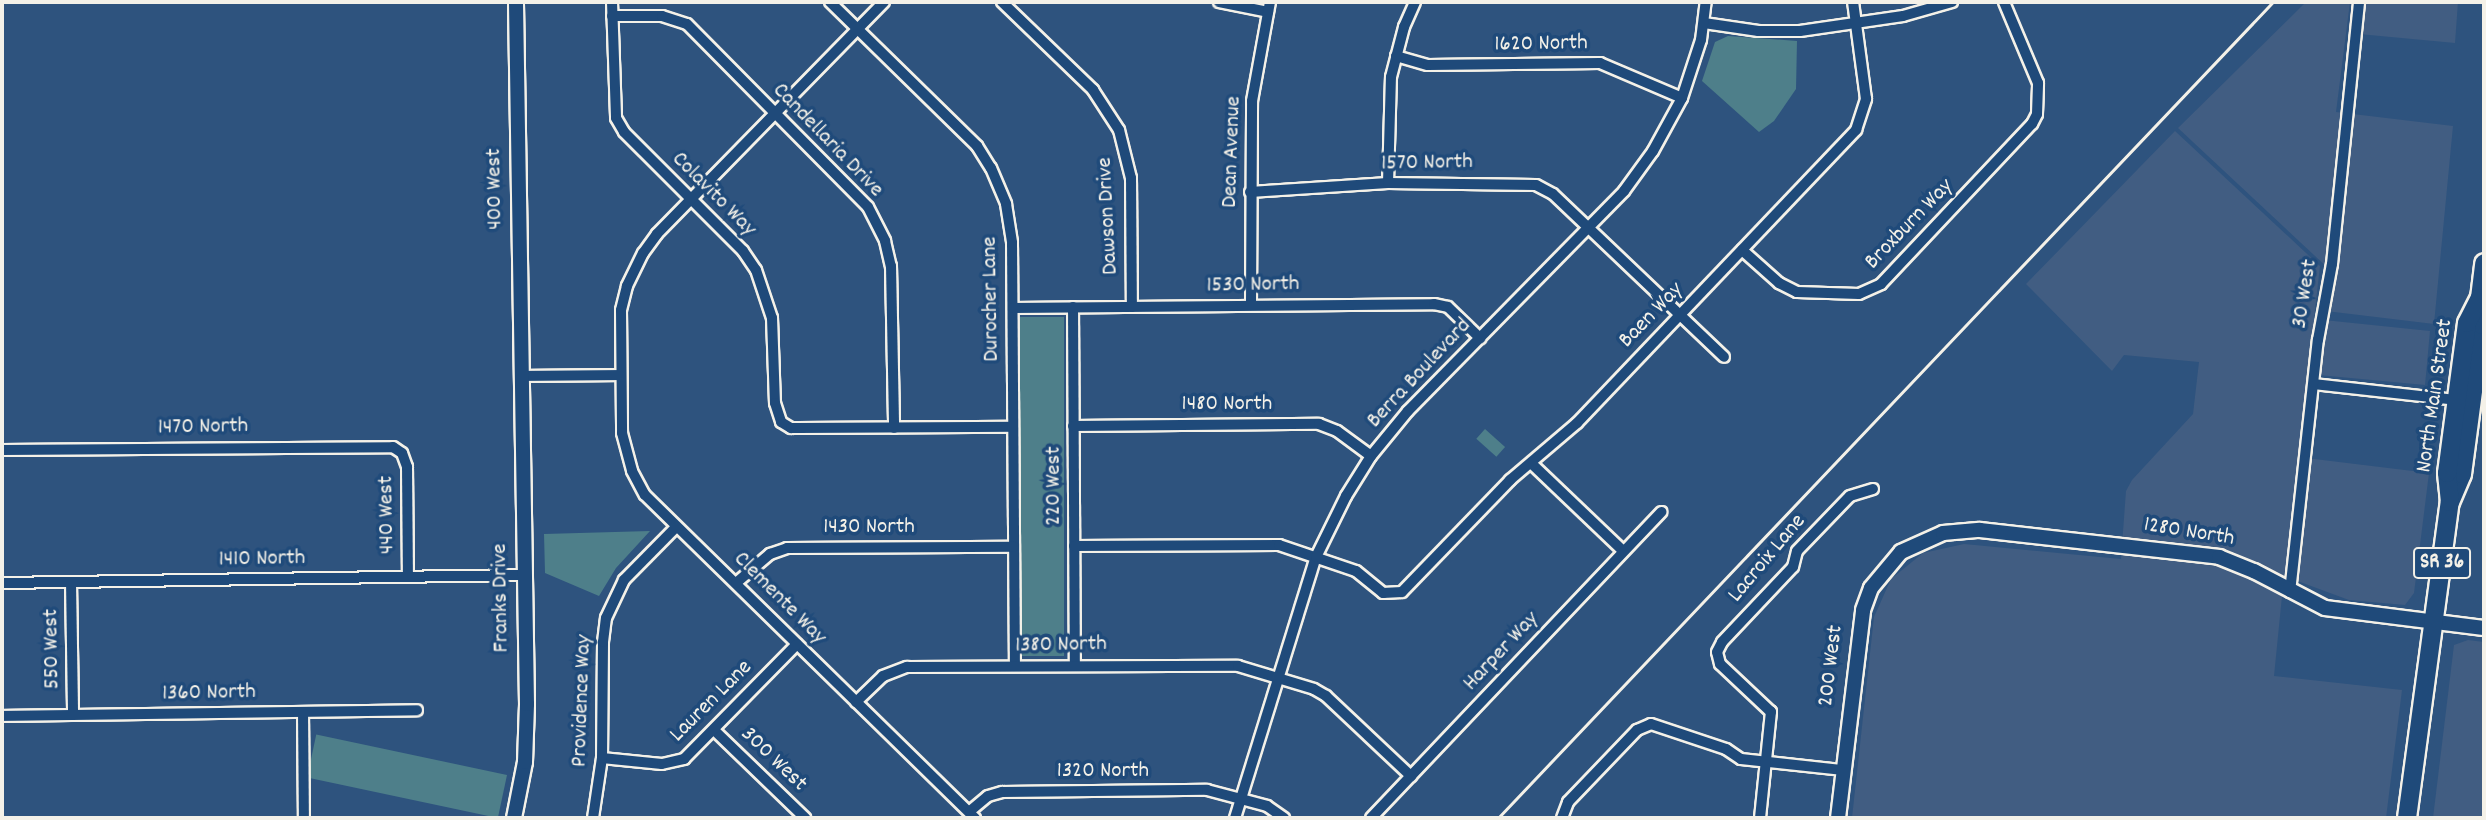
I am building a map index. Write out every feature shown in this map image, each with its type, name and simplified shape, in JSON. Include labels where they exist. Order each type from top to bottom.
[{"type":"highway","name":"North Main Street","points":[[2450,502],[2462,474],[2482,325],[2480,298],[2484,263]]},
{"type":"highway","name":"North Main Street","points":[[2407,818],[2450,502],[2447,473],[2467,323],[2480,298]]},
{"type":"street","name":"400 West","points":[[516,2],[522,376]]},
{"type":"street","name":"Colavito Way","points":[[612,2],[615,118],[624,132],[743,251],[761,281],[772,318],[775,403],[781,422],[791,428],[894,428]]},
{"type":"street","name":"Durocher Lane","points":[[830,2],[977,146],[991,168],[1009,217],[1013,243],[1015,666]]},
{"type":"street","name":"Clemente Way","points":[[884,2],[650,243],[632,274],[621,310],[622,433],[627,458],[645,495],[973,815]]},
{"type":"street","name":"Dawson Drive","points":[[1002,2],[1093,90],[1119,130],[1131,178],[1132,307]]},
{"type":"street","points":[[1219,2],[1269,7]]},
{"type":"street","points":[[1388,183],[1389,94],[1396,56],[1415,2]]},
{"type":"street","name":"Berra Boulevard","points":[[1236,818],[1316,557],[1346,496],[1371,456],[1408,411],[1624,191],[1663,134],[1682,98],[1704,23],[1706,2]]},
{"type":"street","name":"Baen Way","points":[[1316,557],[1356,571],[1376,589],[1391,594],[1409,587],[1510,480],[1577,423],[1860,123],[1866,99],[1853,2]]},
{"type":"street","points":[[1704,23],[1758,30],[1800,30],[1903,16],[1952,2]]},
{"type":"street","name":"Broxburn Way","points":[[1742,250],[1779,283],[1797,292],[1853,294],[1872,290],[2032,124],[2039,106],[2038,83],[2004,2]]},
{"type":"street","name":"30 West","points":[[2290,592],[2314,384],[2332,264],[2358,2]]},
{"type":"street","name":"Dean Avenue","points":[[1251,305],[1252,101],[1269,7]]},
{"type":"street","name":"Candellaria Drive","points":[[612,16],[662,16],[687,24],[860,197],[885,242],[892,279],[894,428]]},
{"type":"street","name":"1620 North","points":[[1396,56],[1427,65],[1600,63],[1682,98]]},
{"type":"street","name":"1570 North","points":[[1250,192],[1388,183],[1529,183],[1548,191],[1724,356]]},
{"type":"street","name":"1530 North","points":[[1013,308],[1434,304],[1448,307],[1480,338]]},
{"type":"street","name":"220 West","points":[[1073,307],[1075,665]]},
{"type":"street","points":[[522,376],[620,375]]},
{"type":"street","name":"Franks Drive","points":[[514,818],[524,762],[526,732],[522,376]]},
{"type":"street","points":[[2314,384],[2457,400]]},
{"type":"street","name":"1480 North","points":[[1073,426],[1319,424],[1337,430],[1371,456]]},
{"type":"street","points":[[894,428],[1013,427]]},
{"type":"street","name":"1470 North","points":[[2,450],[383,445],[402,453]]},
{"type":"street","name":"440 West","points":[[402,453],[408,475],[408,577]]},
{"type":"street","points":[[1531,463],[1623,551]]},
{"type":"street","name":"Lacroix Lane","points":[[1760,818],[1771,712],[1720,664],[1717,652],[1722,642],[1793,567],[1797,551],[1841,505],[1850,496],[1873,489]]},
{"type":"street","name":"Harper Way","points":[[1371,818],[1661,512]]},
{"type":"street","name":"Providence Way","points":[[593,818],[602,758],[603,642],[609,609],[624,580],[676,527]]},
{"type":"street","name":"1280 North","points":[[1919,542],[1943,533],[1980,530],[2219,557],[2254,571],[2325,608],[2346,613],[2484,628]]},
{"type":"street","name":"200 West","points":[[1838,818],[1863,610],[1871,588],[1885,568],[1900,552],[1919,542]]},
{"type":"street","points":[[1074,545],[1263,544],[1292,548],[1316,557]]},
{"type":"street","name":"1430 North","points":[[736,583],[770,554],[787,548],[1014,547]]},
{"type":"street","name":"1410 North","points":[[2,583],[524,575]]},
{"type":"street","name":"550 West","points":[[71,582],[73,715]]},
{"type":"street","name":"Lauren Lane","points":[[602,758],[673,763],[688,756],[797,644]]},
{"type":"street","name":"1380 North","points":[[856,702],[877,681],[898,669],[1075,665],[1238,666],[1326,696],[1411,776]]},
{"type":"street","name":"1360 North","points":[[2,716],[417,710]]},
{"type":"street","points":[[303,712],[304,818]]},
{"type":"street","points":[[1561,817],[1568,802],[1644,726],[1659,726],[1726,749],[1741,759],[1843,770]]},
{"type":"street","name":"300 West","points":[[714,730],[805,818]]},
{"type":"street","name":"1320 North","points":[[973,815],[988,796],[1009,792],[1207,790],[1267,806],[1284,818]]},
{"type":"shaded area","points":[[2306,2],[2350,2],[2336,112],[2453,126],[2434,324],[2326,311],[2330,270],[2178,128]]},
{"type":"shaded area","points":[[2352,2],[2458,2],[2455,43],[2348,33]]},
{"type":"shaded area","points":[[2175,131],[2320,266],[2314,319],[2430,331],[2425,385],[2308,374],[2298,457],[2429,473],[2414,593],[2405,605],[2349,600],[2284,576],[2274,676],[2402,690],[2386,818],[1852,818],[1874,617],[1891,579],[1923,553],[1964,544],[2121,559],[2126,491],[2132,480],[2193,414],[2199,362],[2124,355],[2112,371],[2026,284]]},
{"type":"shaded area","points":[[2468,640],[2484,642],[2484,818],[2433,818],[2454,645]]},
{"type":"green space","points":[[1728,36],[1797,41],[1796,89],[1774,121],[1759,132],[1702,81],[1715,42]]},
{"type":"green space","points":[[1020,317],[1064,317],[1064,656],[1020,656]]},
{"type":"green space","points":[[1485,429],[1505,447],[1496,457],[1476,439]]},
{"type":"green space","points":[[650,531],[616,568],[599,596],[545,573],[544,534]]},
{"type":"green space","points":[[316,734],[507,775],[498,818],[307,777]]},
{"type":"railway","points":[[1498,818],[2273,2]]}]
